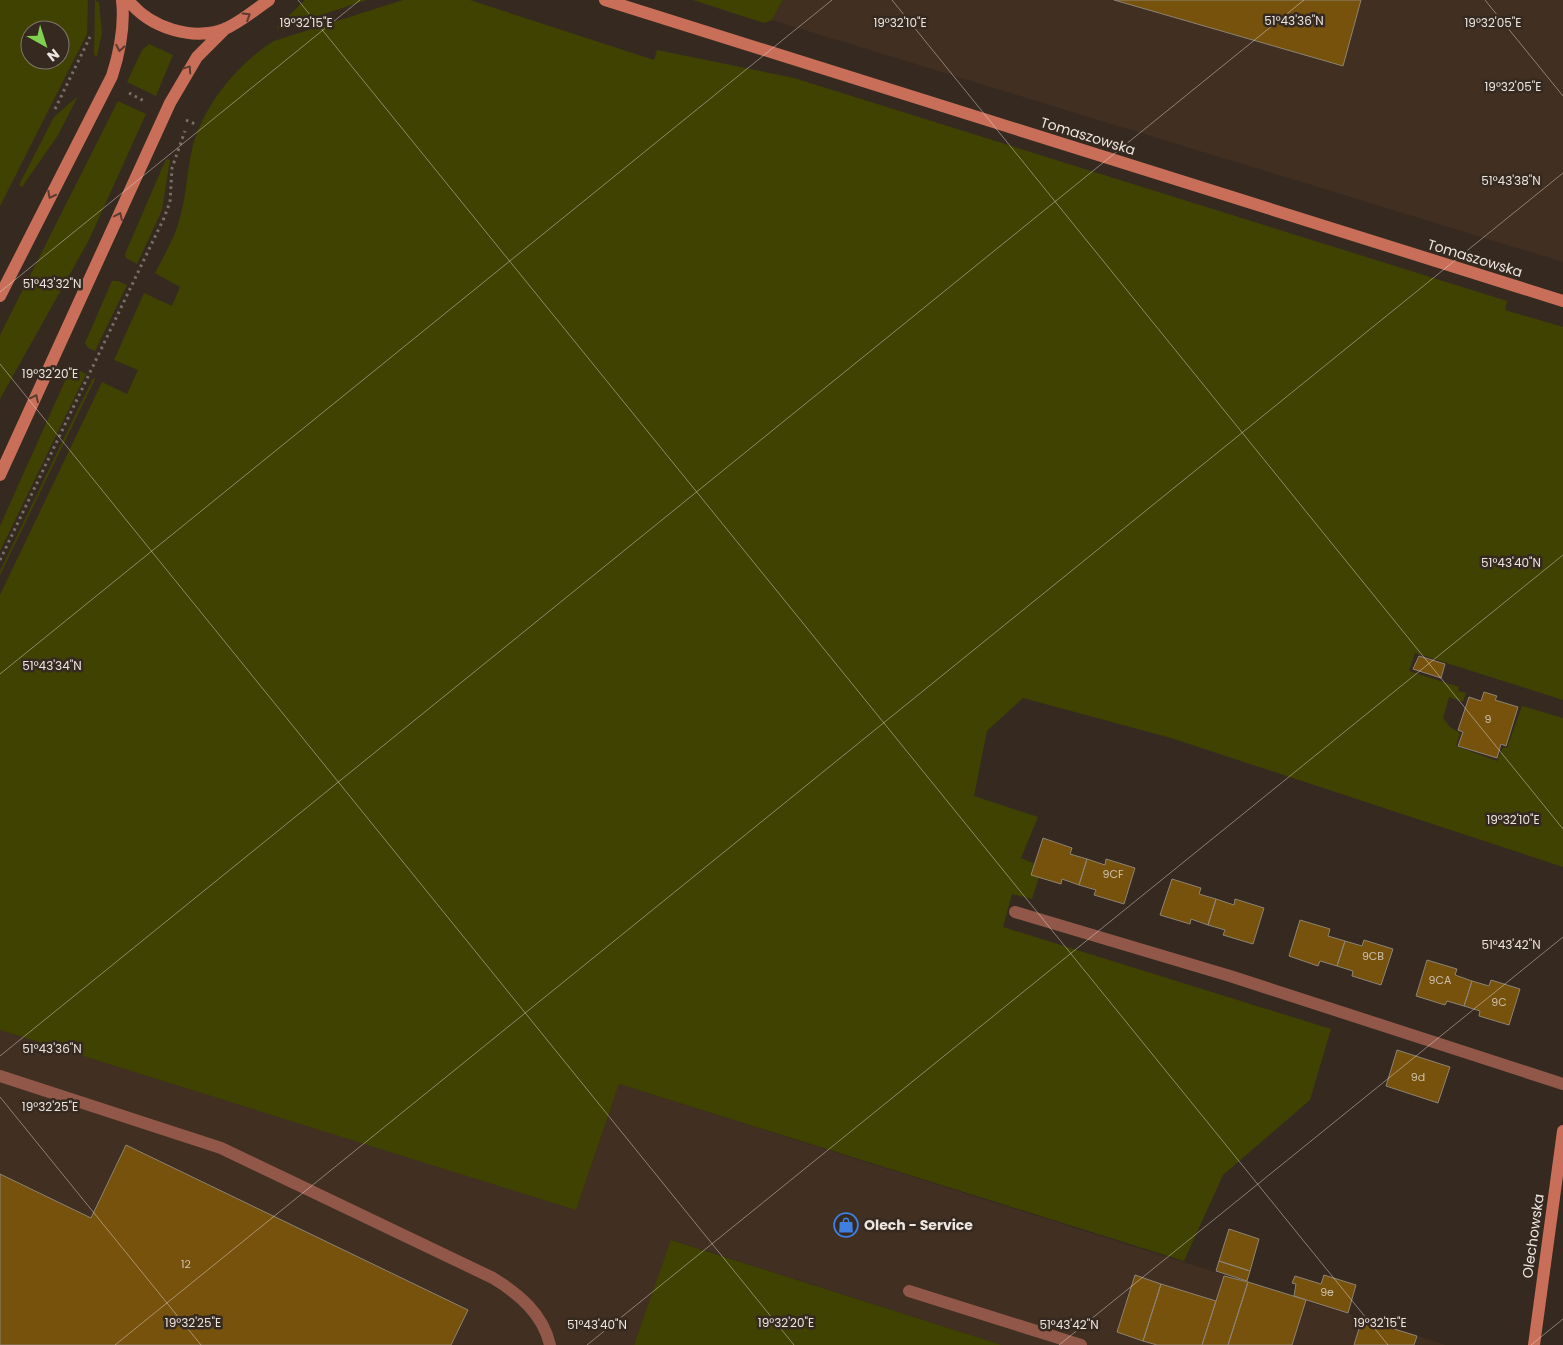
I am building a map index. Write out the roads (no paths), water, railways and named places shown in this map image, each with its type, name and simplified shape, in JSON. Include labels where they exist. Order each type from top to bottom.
[{"type":"street","points":[[0,296],[108,83],[120,52],[123,25],[122,0]]},
{"type":"street","points":[[128,0],[135,8],[156,24],[184,33],[226,28]]},
{"type":"street","points":[[0,475],[166,111],[185,75],[197,57],[226,28],[268,0]]},
{"type":"street","name":"Tomaszowska","points":[[605,0],[1563,301]]},
{"type":"street","name":"Olechowska","points":[[1534,1345],[1563,1131]]},
{"type":"lane","points":[[1015,912],[1230,976],[1563,1084]]},
{"type":"lane","points":[[0,1076],[221,1148],[494,1278],[518,1293],[547,1333],[550,1345]]},
{"type":"lane","points":[[909,1291],[1081,1345]]},
{"type":"place","name":"Olech - Service","points":[[846,1225]]}]
